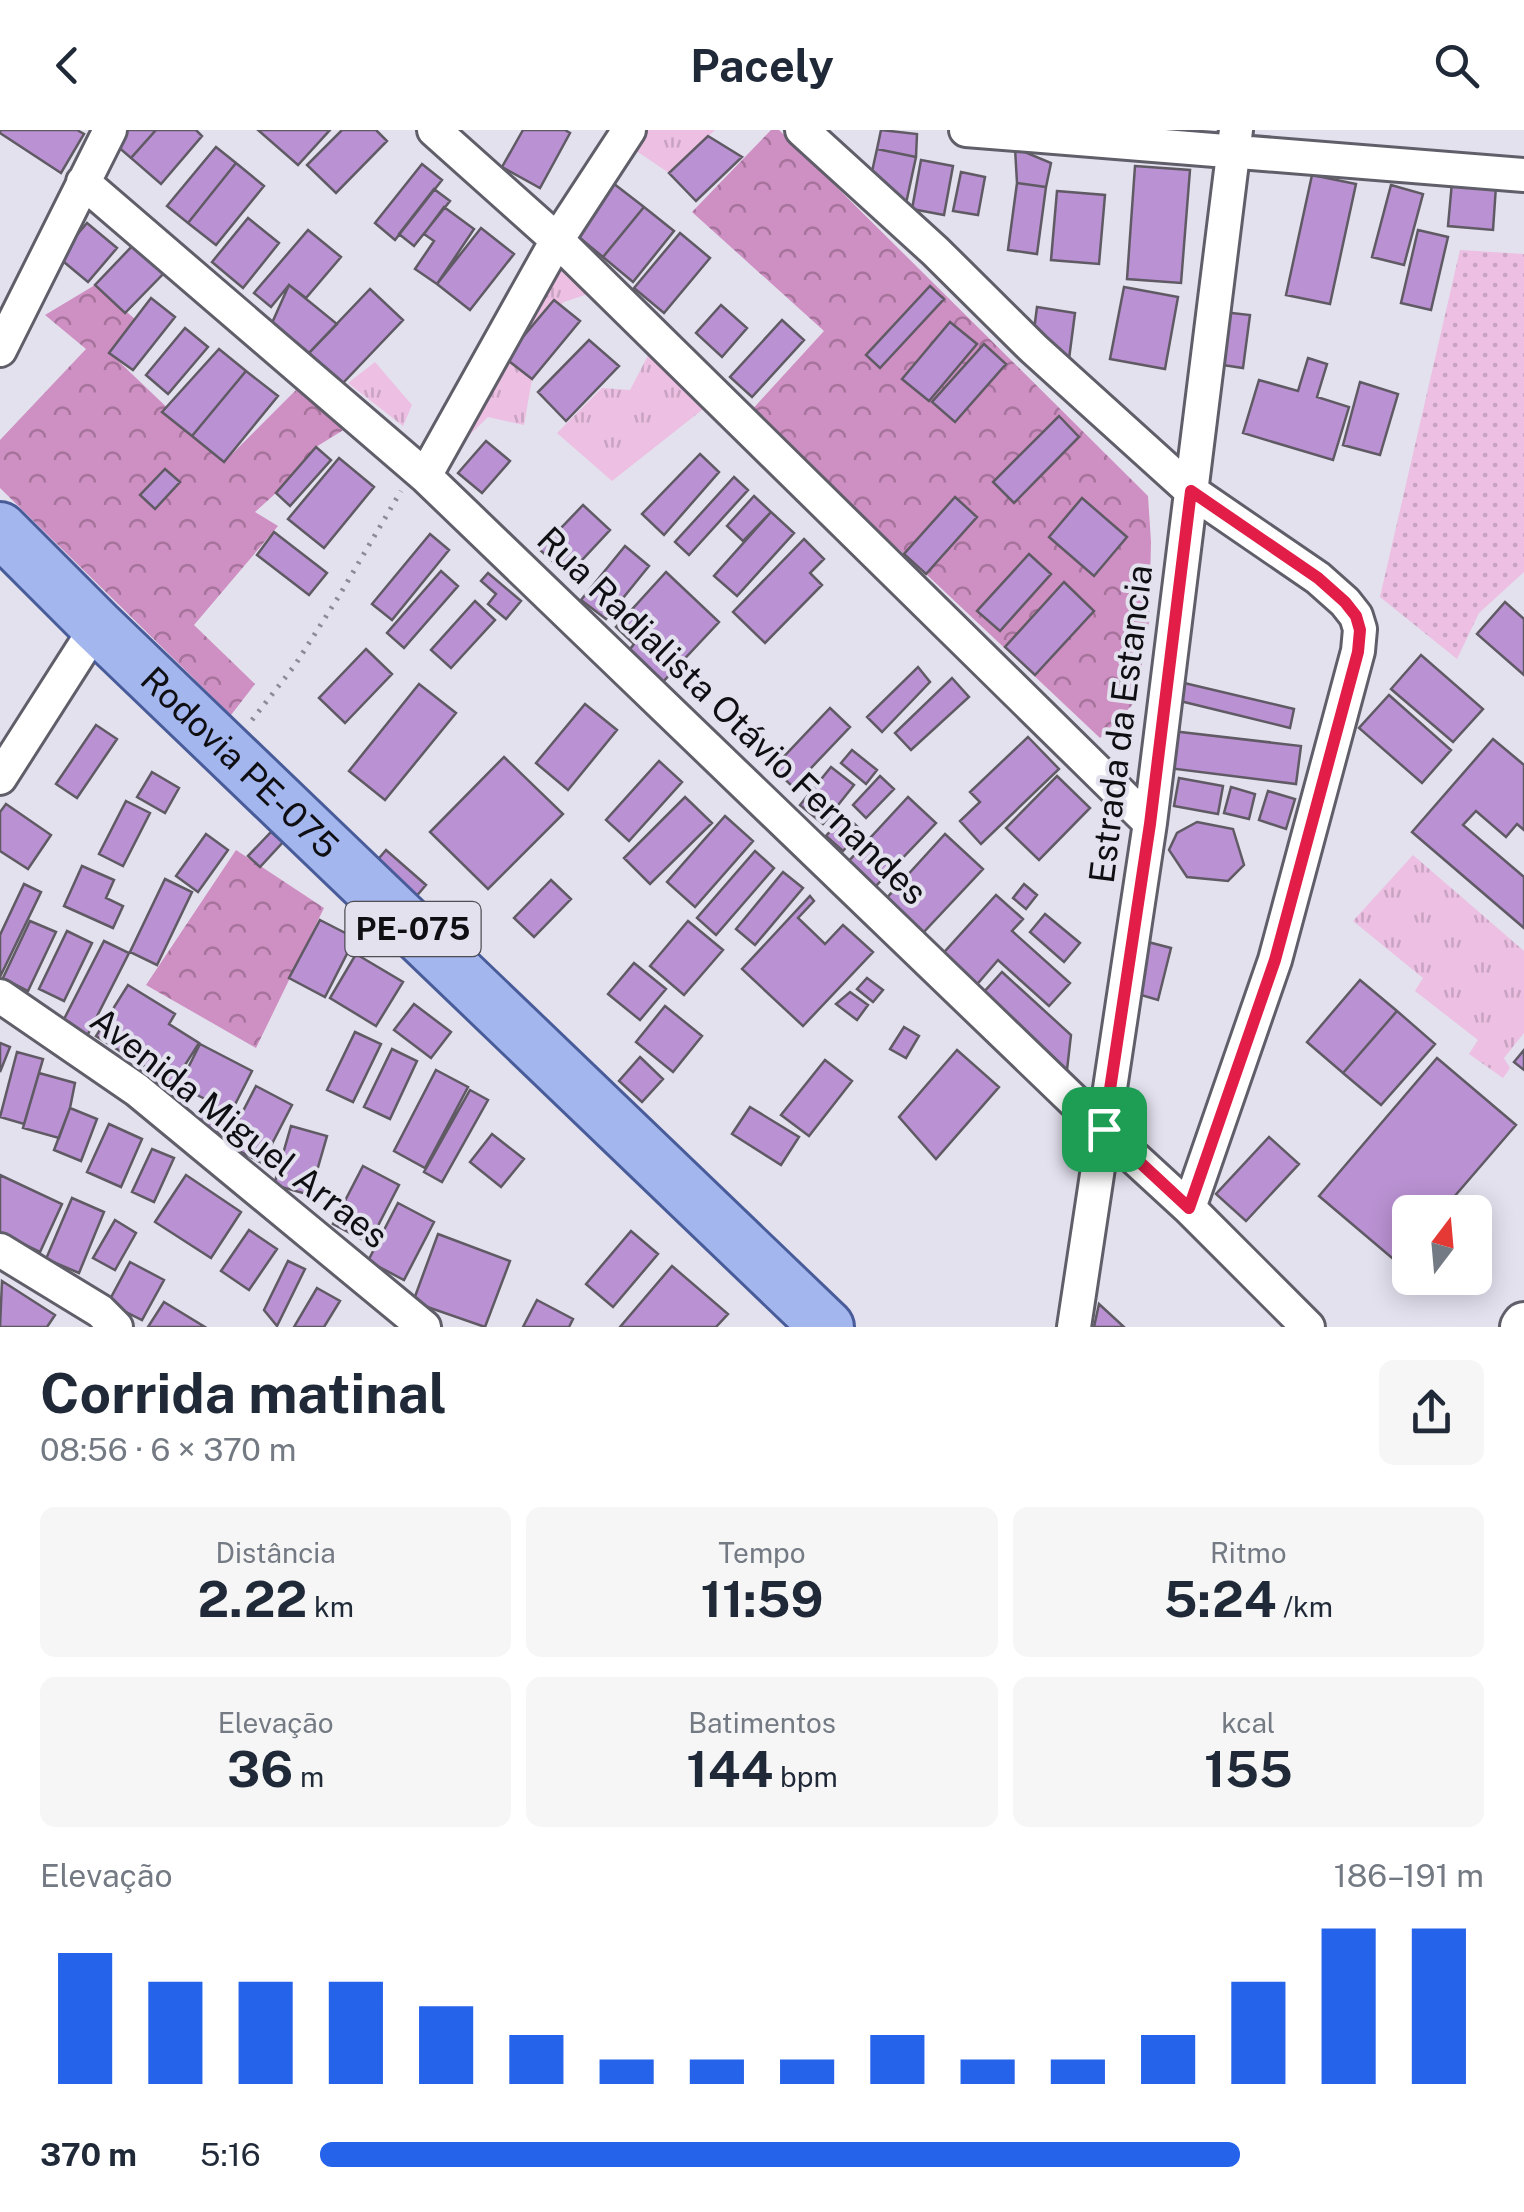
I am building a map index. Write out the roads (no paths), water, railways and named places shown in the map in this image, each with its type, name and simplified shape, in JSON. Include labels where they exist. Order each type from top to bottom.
[{"type":"main road","name":"Rodovia PE-075","points":[[0,529],[827,1327]]},
{"type":"street","points":[[0,350],[110,130]]},
{"type":"street","points":[[434,130],[557,240],[1150,824]]},
{"type":"street","points":[[420,471],[557,240],[629,130]]},
{"type":"street","points":[[802,130],[1191,491],[1318,578],[1356,616],[1360,630],[1358,652],[1275,960],[1189,1208]]},
{"type":"street","points":[[966,130],[1235,141],[1524,175]]},
{"type":"street","name":"Estrada da Estancia","points":[[1074,1327],[1150,824],[1235,141]]},
{"type":"street","name":"Rua Radialista Otávio Fernandes","points":[[83,182],[420,471],[1189,1208],[1308,1327]]},
{"type":"street","points":[[0,778],[97,626]]},
{"type":"street","name":"Avenida Miguel Arraes","points":[[0,996],[137,1090],[424,1327]]},
{"type":"street","points":[[0,1250],[78,1296],[116,1327]]}]
